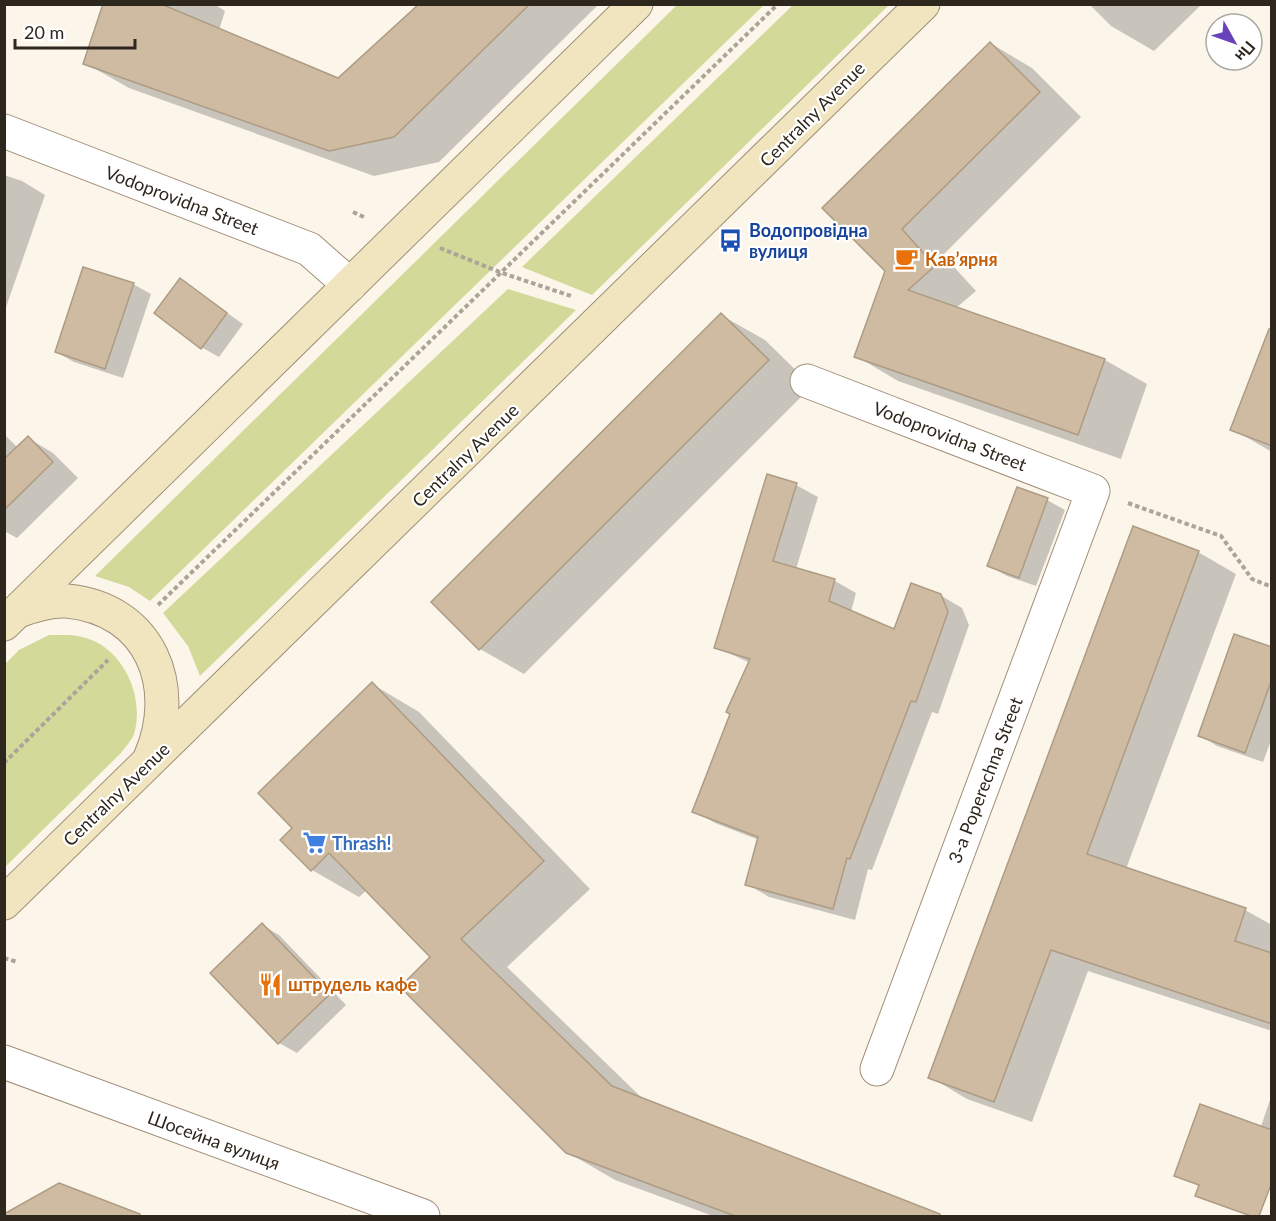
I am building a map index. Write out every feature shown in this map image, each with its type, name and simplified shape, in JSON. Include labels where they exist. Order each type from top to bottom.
[{"type":"main road","points":[[11,617],[636,4]]},
{"type":"main road","name":"Centralny Avenue","points":[[4,903],[923,4]]},
{"type":"main road","points":[[11,617],[42,603],[66,601],[113,615],[134,631],[148,648],[158,669],[164,692],[164,715],[159,738],[148,762]]},
{"type":"street","name":"Vodoprovidna Street","points":[[4,131],[309,249],[350,285]]},
{"type":"street","name":"Vodoprovidna Street","points":[[807,381],[1093,491]]},
{"type":"street","name":"3-a Poperechna Street","points":[[877,1069],[1093,491]]},
{"type":"street","name":"Шосейна вулиця","points":[[4,1062],[423,1216]]},
{"type":"path","points":[[4,762],[134,631],[777,4]]},
{"type":"path","points":[[353,212],[502,273],[574,298]]},
{"type":"path","points":[[1093,491],[1221,536],[1252,579],[1272,587]]},
{"type":"path","points":[[4,958],[17,962]]},
{"type":"green space","points":[[677,5],[764,5],[150,601],[129,587],[95,576]]},
{"type":"green space","points":[[793,5],[889,5],[592,295],[522,267]]},
{"type":"green space","points":[[508,289],[576,310],[200,676],[188,646],[163,613]]},
{"type":"green space","points":[[49,635],[73,635],[86,638],[111,653],[121,664],[134,691],[137,720],[134,734],[121,753],[5,867],[5,664],[19,650]]},
{"type":"building","points":[[103,4],[161,4],[338,78],[419,4],[530,4],[394,137],[329,151],[83,64]]},
{"type":"building","points":[[990,42],[1040,92],[902,229],[935,266],[908,290],[1105,359],[1078,435],[854,357],[885,271],[822,208]]},
{"type":"building","points":[[83,267],[134,283],[105,369],[55,352]]},
{"type":"building","points":[[180,278],[227,313],[201,349],[154,313]]},
{"type":"building","points":[[721,313],[769,360],[479,650],[431,602]]},
{"type":"building","points":[[1269,329],[1272,329],[1272,446],[1230,430]]},
{"type":"building","points":[[28,436],[53,462],[4,510],[4,459]]},
{"type":"building","points":[[767,474],[797,483],[773,561],[835,579],[829,601],[894,629],[911,583],[941,594],[948,612],[916,702],[911,701],[850,859],[847,858],[833,909],[745,885],[758,837],[692,812],[730,714],[726,712],[750,659],[714,648]]},
{"type":"building","points":[[1017,487],[1048,498],[1019,578],[987,566]]},
{"type":"building","points":[[1133,526],[1199,551],[1087,854],[1246,908],[1235,941],[1272,953],[1272,1024],[1051,950],[994,1102],[928,1078]]},
{"type":"building","points":[[1234,634],[1272,647],[1272,679],[1245,753],[1198,736]]},
{"type":"building","points":[[372,682],[544,861],[461,939],[612,1086],[940,1214],[940,1216],[735,1216],[566,1153],[400,987],[430,957],[329,853],[311,871],[280,840],[292,828],[258,793]]},
{"type":"building","name":"штрудель кафе","points":[[262,923],[330,994],[278,1044],[210,973]]},
{"type":"building","points":[[1200,1104],[1272,1130],[1272,1182],[1259,1216],[1251,1216],[1195,1196],[1199,1185],[1174,1176]]},
{"type":"building","points":[[59,1183],[140,1214],[140,1216],[4,1216]]},
{"type":"place","name":"Водопровідна вулиця","points":[[731,240]]},
{"type":"place","name":"Кав’ярня","points":[[907,259]]},
{"type":"place","name":"Thrash!","points":[[314,843]]},
{"type":"place","name":"штрудель кафе","points":[[270,984]]}]
